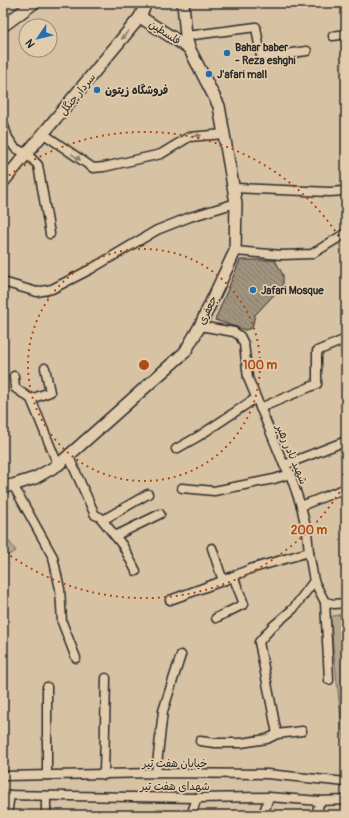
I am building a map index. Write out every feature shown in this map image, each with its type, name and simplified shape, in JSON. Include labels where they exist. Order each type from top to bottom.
[{"type":"main road","points":[[3,26],[34,3]]},
{"type":"main road","name":"سردار جنگل","points":[[3,182],[140,16],[146,3]]},
{"type":"main road","name":"جعفری","points":[[8,486],[35,478],[69,457],[185,352],[200,326],[235,251],[236,204],[219,106],[189,48],[186,36],[184,3]]},
{"type":"main road","name":"فلسطین","points":[[140,16],[189,48]]},
{"type":"street","points":[[186,36],[256,27],[261,57],[307,51]]},
{"type":"street","points":[[333,36],[346,34]]},
{"type":"street","points":[[3,123],[8,138],[15,148],[27,154],[38,165],[50,234]]},
{"type":"street","points":[[44,134],[93,168],[104,168],[161,154],[189,137],[224,134]]},
{"type":"street","points":[[234,188],[330,192],[343,191],[346,188]]},
{"type":"street","points":[[3,282],[37,292],[52,289],[91,269],[157,230],[190,217],[236,204]]},
{"type":"street","points":[[235,251],[282,255],[312,254],[346,232]]},
{"type":"street","name":"شهید نادر رهبر","points":[[200,326],[234,332],[240,336],[244,344],[248,378],[284,465],[290,474],[301,506],[307,532],[314,581],[325,602]]},
{"type":"street","points":[[260,408],[317,384],[317,351],[346,339]]},
{"type":"street","points":[[30,400],[50,392],[45,368]]},
{"type":"street","points":[[14,376],[15,388],[30,400],[58,465]]},
{"type":"street","points":[[176,449],[199,436],[256,398]]},
{"type":"street","points":[[284,465],[346,441]]},
{"type":"street","points":[[69,457],[95,515],[103,520],[115,536],[136,571]]},
{"type":"street","points":[[182,488],[214,491],[274,479],[290,474]]},
{"type":"street","points":[[8,486],[53,557],[60,588],[62,622],[76,658]]},
{"type":"street","points":[[301,506],[346,488]]},
{"type":"street","points":[[103,520],[148,494]]},
{"type":"street","points":[[115,536],[160,514]]},
{"type":"street","points":[[212,548],[223,581]]},
{"type":"street","points":[[170,600],[223,581],[250,569],[309,552]]},
{"type":"street","points":[[216,618],[244,604],[233,576]]},
{"type":"street","points":[[276,734],[259,642],[272,627],[293,609],[314,581]]},
{"type":"street","points":[[329,680],[325,602],[334,604],[346,603]]},
{"type":"street","points":[[156,773],[163,711],[181,655]]},
{"type":"street","points":[[104,774],[106,678]]},
{"type":"street","points":[[47,687],[47,775]]},
{"type":"street","points":[[200,741],[240,744],[267,739],[276,734],[302,731]]},
{"type":"street","name":"خیابان هفت تیر","points":[[3,776],[156,773],[267,774],[346,782]]},
{"type":"street","points":[[6,795],[7,815]]},
{"type":"street","name":"شهدای هفت تیر","points":[[6,795],[197,798],[269,797],[320,801],[346,800]]},
{"type":"street","points":[[46,796],[46,815]]},
{"type":"street","points":[[263,815],[269,797]]},
{"type":"street","points":[[191,815],[197,798]]},
{"type":"street","points":[[316,815],[320,801]]},
{"type":"shaded area","points":[[3,533],[16,551],[3,558]]},
{"type":"shaded area","points":[[346,613],[346,753],[330,617]]},
{"type":"building","name":"Jafari Mosque","points":[[240,260],[275,260],[283,275],[283,285],[255,315],[252,328],[245,330],[215,320]]},
{"type":"place","name":"Bahar baber - Reza eshghi","points":[[227,53]]},
{"type":"place","name":"J'afari mall","points":[[209,74]]},
{"type":"place","name":"فروشگاه زیتون","points":[[97,90]]},
{"type":"place","name":"Jafari Mosque","points":[[253,290]]}]
